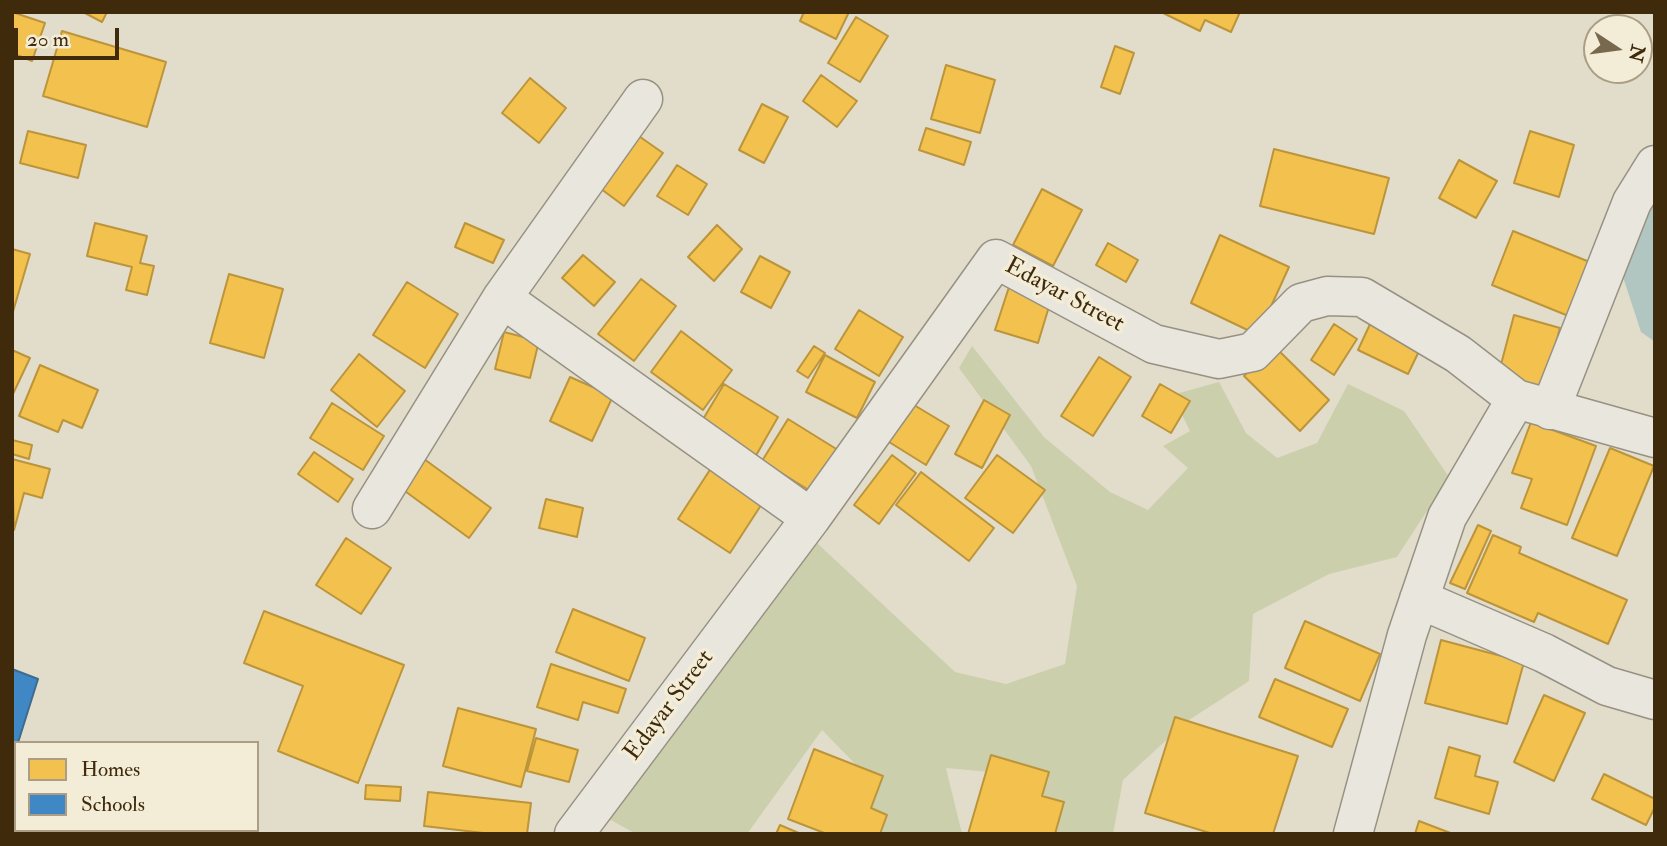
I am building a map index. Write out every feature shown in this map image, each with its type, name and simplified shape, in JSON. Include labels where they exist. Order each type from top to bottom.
[{"type":"street","points":[[372,509],[502,298],[643,99]]},
{"type":"street","points":[[1353,834],[1419,599],[1447,517],[1533,405],[1632,202],[1655,165]]},
{"type":"street","name":"Edayar Street","points":[[588,830],[996,260],[1154,344],[1219,359],[1253,352],[1301,303],[1327,296],[1362,297],[1458,354],[1533,405],[1655,438]]},
{"type":"street","points":[[502,298],[811,518]]},
{"type":"street","points":[[1419,599],[1544,653],[1607,687],[1655,700]]},
{"type":"green space","points":[[972,346],[1044,437],[1110,492],[1148,510],[1188,468],[1163,446],[1190,431],[1172,395],[1219,382],[1246,433],[1277,458],[1317,443],[1348,384],[1404,411],[1449,477],[1397,557],[1329,574],[1253,614],[1249,681],[1186,722],[1123,780],[1113,834],[1056,834],[1043,802],[1012,774],[946,768],[962,834],[870,834],[866,775],[822,730],[747,834],[636,834],[602,815],[816,542],[955,672],[1006,684],[1065,664],[1077,586],[1031,466],[959,368]]},
{"type":"water","points":[[1655,194],[1655,342],[1641,332],[1623,277],[1644,215]]},
{"type":"building: Homes","points":[[12,12],[45,23],[32,61],[12,53]]},
{"type":"building: Homes","points":[[83,12],[107,12],[102,22]]},
{"type":"building: Homes","points":[[804,12],[849,12],[836,39],[800,21]]},
{"type":"building: Homes","points":[[1161,12],[1240,12],[1231,32],[1205,20],[1200,31]]},
{"type":"building: Homes","points":[[856,17],[888,36],[860,82],[828,63]]},
{"type":"building: Homes","points":[[62,31],[166,62],[147,127],[43,96]]},
{"type":"building: Homes","points":[[1115,46],[1134,53],[1120,94],[1101,87]]},
{"type":"building: Homes","points":[[946,65],[995,80],[980,133],[931,119]]},
{"type":"building: Homes","points":[[821,75],[857,101],[837,127],[803,101]]},
{"type":"building: Homes","points":[[530,78],[566,108],[539,143],[502,113]]},
{"type":"building: Homes","points":[[762,104],[788,117],[764,163],[739,150]]},
{"type":"building: Homes","points":[[626,127],[663,153],[624,206],[589,180]]},
{"type":"building: Homes","points":[[926,128],[971,142],[964,165],[919,150]]},
{"type":"building: Homes","points":[[28,131],[86,145],[78,178],[20,163]]},
{"type":"building: Homes","points":[[1530,131],[1574,145],[1559,197],[1514,183]]},
{"type":"building: Homes","points":[[1274,149],[1389,178],[1374,234],[1260,206]]},
{"type":"building: Homes","points":[[1459,160],[1497,181],[1476,218],[1439,198]]},
{"type":"building: Homes","points":[[677,165],[707,184],[688,215],[657,196]]},
{"type":"building: Homes","points":[[1042,189],[1082,210],[1053,266],[1013,245]]},
{"type":"building: Homes","points":[[95,223],[147,236],[140,263],[154,266],[147,295],[126,290],[132,267],[87,256]]},
{"type":"building: Homes","points":[[465,223],[504,240],[493,263],[455,247]]},
{"type":"building: Homes","points":[[717,225],[742,249],[714,281],[688,257]]},
{"type":"building: Homes","points":[[1513,231],[1597,265],[1576,319],[1492,285]]},
{"type":"building: Homes","points":[[1220,235],[1289,267],[1258,335],[1191,303]]},
{"type":"building: Homes","points":[[1108,243],[1138,260],[1126,282],[1096,265]]},
{"type":"building: Homes","points":[[12,249],[30,254],[12,315]]},
{"type":"building: Homes","points":[[583,255],[615,282],[594,306],[562,278]]},
{"type":"building: Homes","points":[[760,256],[790,272],[771,308],[741,292]]},
{"type":"building: Homes","points":[[229,274],[283,289],[264,358],[210,343]]},
{"type":"building: Homes","points":[[641,279],[676,306],[634,361],[598,334]]},
{"type":"building: Homes","points":[[407,282],[458,314],[425,368],[373,335]]},
{"type":"building: Homes","points":[[1009,287],[1051,300],[1038,343],[995,330]]},
{"type":"building: Homes","points":[[859,310],[903,337],[879,376],[835,349]]},
{"type":"building: Homes","points":[[1514,315],[1560,328],[1543,389],[1498,376]]},
{"type":"building: Homes","points":[[1371,322],[1422,345],[1408,374],[1358,350]]},
{"type":"building: Homes","points":[[1334,324],[1357,339],[1334,375],[1311,360]]},
{"type":"building: Homes","points":[[681,331],[732,370],[703,410],[651,372]]},
{"type":"building: Homes","points":[[504,332],[539,341],[530,378],[495,369]]},
{"type":"building: Homes","points":[[1273,345],[1329,400],[1300,431],[1244,376]]},
{"type":"building: Homes","points":[[814,346],[825,353],[808,378],[797,371]]},
{"type":"building: Homes","points":[[12,350],[30,358],[12,396]]},
{"type":"building: Homes","points":[[359,354],[405,391],[377,427],[331,390]]},
{"type":"building: Homes","points":[[825,355],[875,382],[857,418],[806,392]]},
{"type":"building: Homes","points":[[1099,357],[1131,377],[1093,436],[1061,416]]},
{"type":"building: Homes","points":[[40,365],[98,390],[82,428],[63,420],[58,432],[19,416]]},
{"type":"building: Homes","points":[[570,377],[613,396],[592,441],[550,421]]},
{"type":"building: Homes","points":[[724,384],[778,417],[754,459],[699,426]]},
{"type":"building: Homes","points":[[1160,384],[1190,401],[1171,433],[1142,416]]},
{"type":"building: Homes","points":[[904,399],[949,426],[926,465],[881,437]]},
{"type":"building: Homes","points":[[984,400],[1010,415],[982,468],[955,454]]},
{"type":"building: Homes","points":[[332,403],[384,436],[363,470],[310,438]]},
{"type":"building: Homes","points":[[788,419],[838,450],[812,492],[762,461]]},
{"type":"building: Homes","points":[[1531,422],[1596,446],[1567,525],[1521,508],[1532,479],[1512,473]]},
{"type":"building: Homes","points":[[12,440],[32,445],[29,459],[12,454]]},
{"type":"building: Homes","points":[[1610,448],[1654,466],[1617,556],[1572,538]]},
{"type":"building: Homes","points":[[314,452],[353,479],[338,502],[298,474]]},
{"type":"building: Homes","points":[[892,455],[916,473],[879,524],[854,505]]},
{"type":"building: Homes","points":[[997,455],[1045,490],[1013,533],[965,498]]},
{"type":"building: Homes","points":[[420,456],[491,508],[469,538],[398,486]]},
{"type":"building: Homes","points":[[12,459],[50,469],[42,498],[24,493],[14,530]]},
{"type":"building: Homes","points":[[715,462],[767,496],[730,553],[678,519]]},
{"type":"building: Homes","points":[[921,472],[994,528],[969,561],[896,505]]},
{"type":"building: Homes","points":[[546,499],[583,508],[577,537],[539,528]]},
{"type":"building: Homes","points":[[1478,525],[1491,531],[1465,589],[1450,583]]},
{"type":"building: Homes","points":[[1493,535],[1521,547],[1519,553],[1627,600],[1608,644],[1538,613],[1534,622],[1467,593]]},
{"type":"building: Homes","points":[[346,538],[391,568],[361,614],[316,585]]},
{"type":"building: Homes","points":[[573,609],[645,638],[629,681],[556,652]]},
{"type":"building: Homes","points":[[264,611],[404,665],[358,783],[278,751],[303,686],[244,663]]},
{"type":"building: Homes","points":[[1305,621],[1380,654],[1360,701],[1285,668]]},
{"type":"building: Homes","points":[[1441,640],[1524,662],[1507,724],[1425,703]]},
{"type":"building: Homes","points":[[551,664],[626,689],[618,713],[583,702],[578,720],[537,707]]},
{"type":"building: Homes","points":[[1275,679],[1348,709],[1332,747],[1259,717]]},
{"type":"building: Homes","points":[[1544,695],[1585,713],[1554,781],[1514,762]]},
{"type":"building: Homes","points":[[458,708],[536,729],[521,787],[443,766]]},
{"type":"building: Homes","points":[[1175,717],[1298,756],[1273,834],[1213,834],[1145,813]]},
{"type":"building: Homes","points":[[536,738],[578,750],[569,782],[527,771]]},
{"type":"building: Homes","points":[[1449,747],[1480,756],[1475,776],[1498,782],[1489,814],[1435,798]]},
{"type":"building: Homes","points":[[814,749],[883,776],[871,808],[887,815],[880,834],[827,834],[788,819]]},
{"type":"building: Homes","points":[[991,755],[1049,772],[1042,796],[1064,802],[1055,834],[968,834]]},
{"type":"building: Homes","points":[[1604,774],[1655,799],[1655,807],[1646,825],[1592,799]]},
{"type":"building: Homes","points":[[366,785],[401,787],[400,801],[365,799]]},
{"type":"building: Homes","points":[[428,792],[531,803],[527,834],[492,834],[424,826]]},
{"type":"building: Homes","points":[[1419,821],[1453,834],[1415,834]]},
{"type":"building: Homes","points":[[780,825],[801,834],[776,834]]},
{"type":"building: Schools","points":[[12,669],[38,679],[19,741],[14,741],[14,748]]}]
